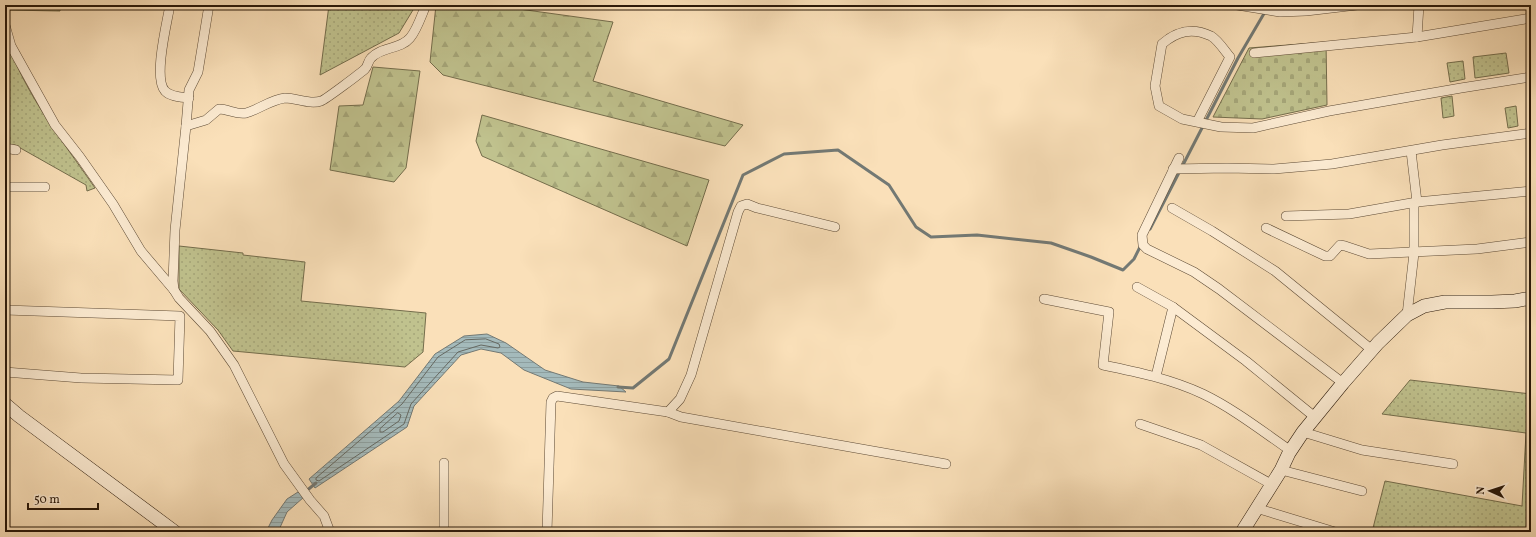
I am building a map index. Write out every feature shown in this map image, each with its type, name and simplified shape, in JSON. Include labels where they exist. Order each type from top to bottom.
[{"type":"street","points":[[170,5],[159,70],[160,81],[165,91],[171,95],[189,98]]},
{"type":"street","points":[[174,290],[175,230],[189,90],[198,72],[209,5]]},
{"type":"street","points":[[186,126],[206,120],[219,109],[226,109],[239,113],[246,112],[273,100],[295,98],[321,102],[366,68],[370,58],[384,49],[400,47],[411,37],[426,5]]},
{"type":"street","points":[[1237,5],[1280,12],[1306,11],[1357,5]]},
{"type":"street","points":[[1418,37],[1419,5]]},
{"type":"street","points":[[1254,53],[1418,37],[1531,18]]},
{"type":"street","points":[[5,25],[11,46],[55,125],[80,157],[113,204],[140,251],[174,290],[179,298],[210,331],[234,365],[284,464],[310,500],[324,516],[330,532]]},
{"type":"street","points":[[1197,122],[1230,57],[1212,37],[1192,30],[1173,35],[1162,44],[1155,86],[1159,106],[1182,119],[1221,127],[1253,128],[1329,111],[1531,77]]},
{"type":"street","points":[[1173,169],[1281,168],[1332,164],[1531,133]]},
{"type":"street","points":[[5,148],[16,150]]},
{"type":"street","points":[[1407,315],[1414,253],[1415,203],[1411,151]]},
{"type":"street","points":[[1179,158],[1142,235],[1143,244],[1147,249],[1194,272],[1219,289],[1343,383]]},
{"type":"street","points":[[5,186],[45,187]]},
{"type":"street","points":[[1286,216],[1349,214],[1415,203],[1531,191]]},
{"type":"street","points":[[668,412],[680,399],[691,375],[741,206],[747,204],[756,208],[835,227]]},
{"type":"street","points":[[1172,208],[1212,231],[1274,272],[1372,350]]},
{"type":"street","points":[[1266,228],[1325,256],[1330,256],[1340,245],[1369,254],[1477,249],[1531,242]]},
{"type":"street","points":[[1137,287],[1173,307],[1246,361],[1316,418]]},
{"type":"street","points":[[1242,532],[1270,484],[1281,470],[1291,451],[1304,432],[1343,383],[1372,350],[1407,315],[1424,306],[1445,302],[1515,301],[1531,298]]},
{"type":"street","points":[[1044,299],[1109,312],[1103,365],[1156,376],[1203,394],[1291,451]]},
{"type":"street","points":[[1156,376],[1173,307]]},
{"type":"street","points":[[5,310],[180,316],[178,380],[81,378],[5,372]]},
{"type":"street","points":[[547,532],[551,402],[553,398],[557,396],[668,412],[681,417],[946,464]]},
{"type":"street","points":[[5,404],[175,532]]},
{"type":"street","points":[[1140,424],[1201,445],[1270,484]]},
{"type":"street","points":[[1304,432],[1362,450],[1453,464]]},
{"type":"street","points":[[444,463],[444,532]]},
{"type":"street","points":[[1281,470],[1362,490]]},
{"type":"street","points":[[1256,508],[1335,532]]},
{"type":"green space","points":[[5,5],[60,5],[60,11],[6,10]]},
{"type":"green space","points":[[329,5],[416,5],[399,33],[320,75]]},
{"type":"green space","points":[[436,5],[490,5],[613,22],[593,81],[743,125],[725,146],[443,75],[430,62]]},
{"type":"green space","points":[[5,34],[12,55],[32,95],[95,188],[87,191],[86,185],[15,145],[5,145]]},
{"type":"green space","points":[[1326,42],[1327,105],[1262,119],[1213,117],[1249,48]]},
{"type":"green space","points":[[1506,53],[1509,73],[1475,78],[1473,57]]},
{"type":"green space","points":[[1463,61],[1465,79],[1450,82],[1447,63]]},
{"type":"green space","points":[[373,67],[420,71],[406,168],[394,182],[330,170],[339,106],[363,105]]},
{"type":"green space","points":[[1452,96],[1454,116],[1443,118],[1441,98]]},
{"type":"green space","points":[[1516,106],[1518,126],[1508,128],[1505,108]]},
{"type":"green space","points":[[482,115],[709,180],[687,246],[482,156],[476,141]]},
{"type":"green space","points":[[179,246],[305,262],[301,301],[426,313],[423,352],[405,367],[233,351],[218,330],[179,289]]},
{"type":"green space","points":[[1410,380],[1531,394],[1531,532],[1372,532],[1385,481],[1522,506],[1526,433],[1382,414]]},
{"type":"water","points":[[487,334],[506,343],[545,370],[583,382],[619,386],[626,392],[571,389],[524,370],[501,353],[481,349],[461,355],[414,406],[407,427],[315,488],[309,479],[399,401],[435,354],[464,336]]},
{"type":"water","points":[[298,492],[304,497],[287,512],[278,532],[266,532],[272,520],[287,499]]},
{"type":"waterway","points":[[1150,229],[1238,58],[1269,5]]},
{"type":"waterway","points":[[618,387],[633,388],[669,359],[743,175],[784,154],[838,150],[889,185],[916,227],[931,237],[977,235],[1051,243],[1123,270],[1134,259],[1141,245]]},
{"type":"waterway","points":[[305,492],[316,483]]}]
